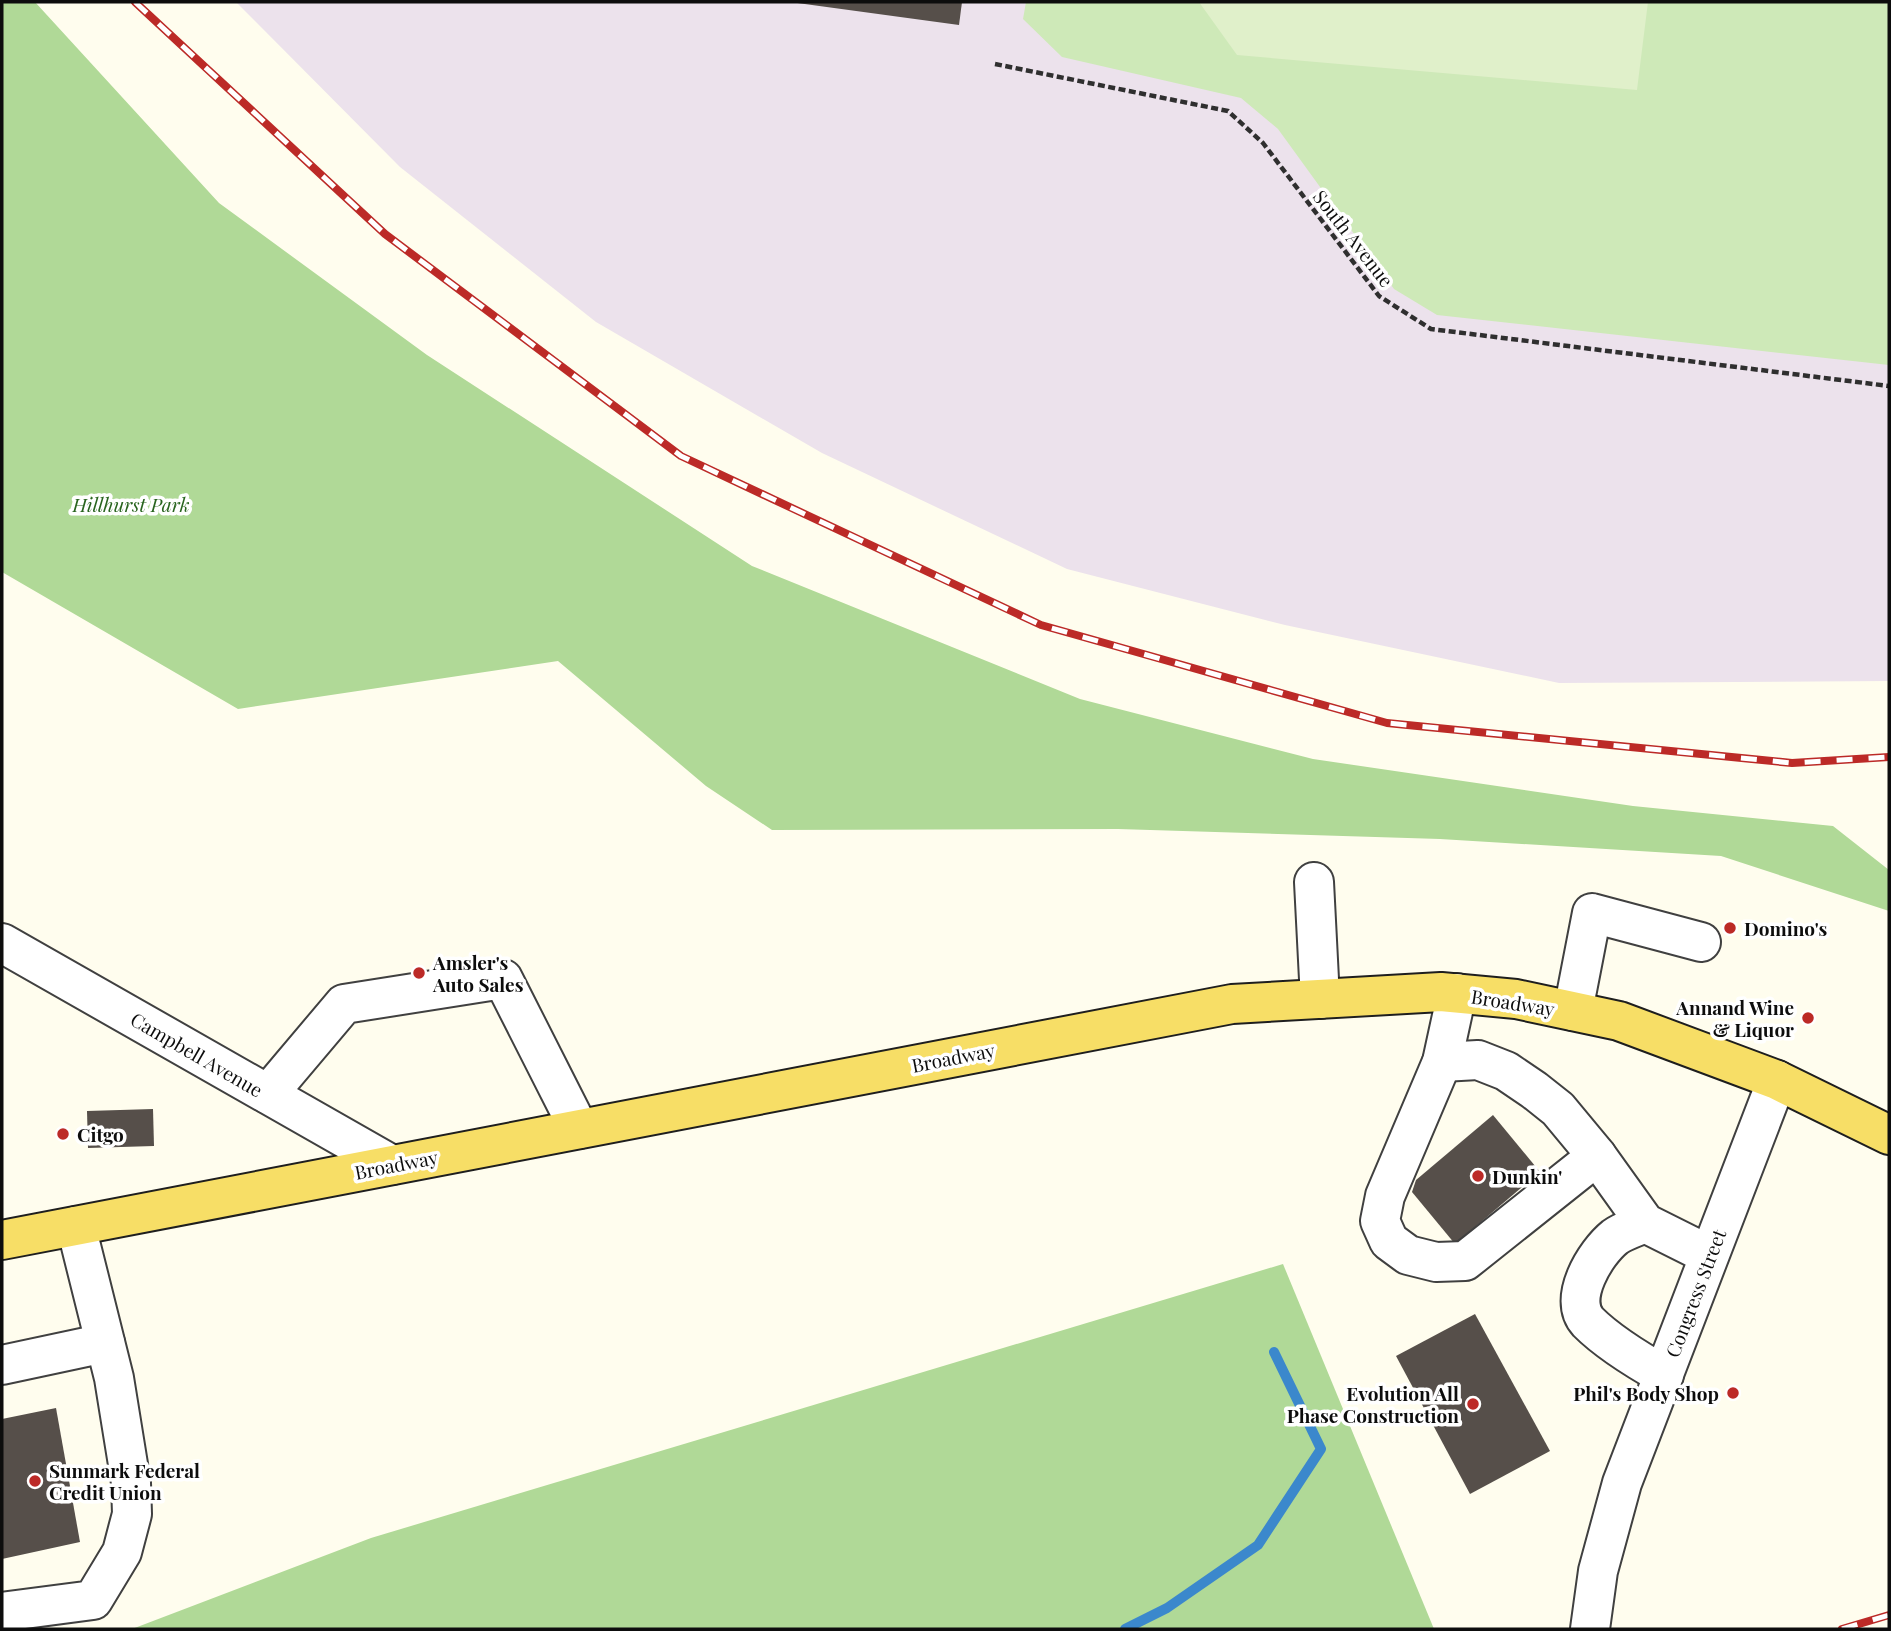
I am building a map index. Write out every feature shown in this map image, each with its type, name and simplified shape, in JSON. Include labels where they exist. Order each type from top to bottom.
[{"type":"main road","name":"Broadway","points":[[2,1240],[1232,1004],[1441,992],[1516,999],[1619,1021],[1777,1080],[1889,1135]]},
{"type":"street","points":[[1314,882],[1320,999]]},
{"type":"street","points":[[1573,1011],[1592,913],[1701,942]]},
{"type":"street","name":"Campbell Avenue","points":[[2,943],[392,1165]]},
{"type":"street","points":[[268,1094],[344,1004],[503,979],[579,1129]]},
{"type":"street","points":[[1457,993],[1442,1062],[1385,1196],[1380,1221],[1389,1241],[1408,1255],[1436,1262],[1465,1261],[1597,1156]]},
{"type":"street","points":[[1442,1062],[1478,1060],[1506,1071],[1558,1109],[1597,1156],[1645,1223],[1709,1255]]},
{"type":"street","name":"Congress Street","points":[[1590,1629],[1598,1572],[1622,1483],[1777,1080]]},
{"type":"street","points":[[1645,1223],[1615,1237],[1592,1264],[1579,1298],[1586,1320],[1637,1360],[1664,1375]]},
{"type":"street","points":[[2,1612],[93,1600],[122,1552],[132,1514],[131,1483],[114,1378],[76,1226]]},
{"type":"street","points":[[2,1365],[105,1343]]},
{"type":"path","name":"South Avenue","points":[[995,64],[1228,111],[1263,143],[1379,296],[1431,329],[1889,387]]},
{"type":"shaded area","points":[[236,2],[1889,2],[1889,681],[1559,683],[1285,625],[1067,569],[822,453],[596,322],[400,167]]},
{"type":"green space","name":"Hillhurst Park","points":[[2,2],[35,2],[219,203],[427,355],[752,566],[1080,699],[1313,759],[1633,806],[1833,826],[1889,870],[1889,911],[1721,856],[1440,839],[1118,829],[772,830],[706,786],[558,661],[238,709],[2,572]]},
{"type":"green space","points":[[1026,2],[1889,2],[1889,365],[1437,315],[1394,289],[1278,129],[1241,98],[1062,57],[1023,19]]},
{"type":"green space","points":[[1199,2],[1648,2],[1637,90],[1237,55]]},
{"type":"green space","points":[[1283,1264],[1434,1629],[132,1629],[371,1538]]},
{"type":"building","points":[[790,2],[962,2],[959,25]]},
{"type":"building","name":"Citgo","points":[[153,1109],[154,1146],[88,1148],[87,1111]]},
{"type":"building","name":"Dunkin'","points":[[1493,1115],[1540,1172],[1455,1244],[1412,1192],[1416,1180]]},
{"type":"building","name":"Evolution All Phase Construction","points":[[1475,1314],[1550,1451],[1470,1494],[1396,1356]]},
{"type":"building","name":"Sunmark Federal Credit Union","points":[[56,1408],[80,1542],[2,1559],[2,1419]]},
{"type":"waterway","points":[[1125,1629],[1167,1608],[1258,1545],[1321,1449],[1274,1352]]},
{"type":"railway","points":[[135,2],[385,234],[681,456],[1041,625],[1387,723],[1792,763],[1889,757]]},
{"type":"railway","points":[[1842,1629],[1889,1615]]},
{"type":"place","name":"Domino's","points":[[1730,928]]},
{"type":"place","name":"Amsler's Auto Sales","points":[[419,973]]},
{"type":"place","name":"Annand Wine & Liquor","points":[[1808,1018]]},
{"type":"place","name":"Citgo","points":[[63,1134]]},
{"type":"place","name":"Dunkin'","points":[[1478,1176]]},
{"type":"place","name":"Phil's Body Shop","points":[[1733,1393]]},
{"type":"place","name":"Evolution All Phase Construction","points":[[1473,1404]]},
{"type":"place","name":"Sunmark Federal Credit Union","points":[[35,1481]]}]
